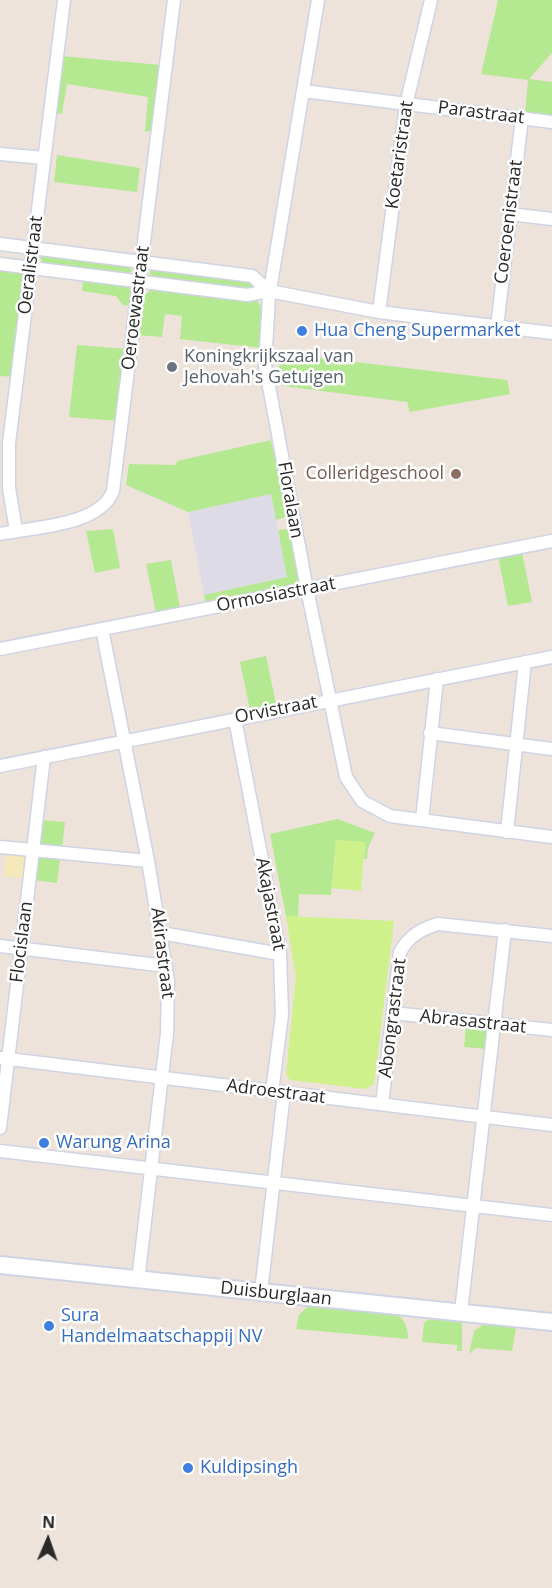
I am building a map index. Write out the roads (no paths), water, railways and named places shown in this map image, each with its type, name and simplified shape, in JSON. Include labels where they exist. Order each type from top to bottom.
[{"type":"street","name":"Oeralistraat","points":[[16,531],[9,488],[9,443],[64,0]]},
{"type":"street","name":"Oeroewastraat","points":[[0,534],[83,518],[94,513],[110,499],[140,282],[174,0]]},
{"type":"street","name":"Floralaan","points":[[318,0],[269,291],[265,365],[306,590],[346,777],[353,791],[373,808],[390,816],[552,837]]},
{"type":"street","name":"Koetaristraat","points":[[379,312],[406,105],[431,0]]},
{"type":"street","name":"Parastraat","points":[[303,91],[552,122]]},
{"type":"street","name":"Coeroenistraat","points":[[497,327],[522,118]]},
{"type":"street","points":[[0,154],[44,158]]},
{"type":"street","points":[[510,214],[552,219]]},
{"type":"street","points":[[0,244],[252,276],[269,291]]},
{"type":"street","points":[[0,264],[247,295],[269,291],[379,312],[552,333]]},
{"type":"street","name":"Ormosiastraat","points":[[0,649],[552,541]]},
{"type":"street","name":"Akirastraat","points":[[102,628],[161,933],[169,1008],[138,1281]]},
{"type":"street","name":"Orvistraat","points":[[0,766],[552,657]]},
{"type":"street","points":[[507,832],[525,662]]},
{"type":"street","points":[[422,820],[437,680]]},
{"type":"street","name":"Akajastraat","points":[[235,719],[280,954],[282,1015],[273,1183],[261,1292]]},
{"type":"street","points":[[430,733],[552,749]]},
{"type":"street","name":"Flocislaan","points":[[0,1128],[4,1059],[21,948],[44,757]]},
{"type":"street","points":[[0,847],[148,861]]},
{"type":"street","name":"Abongrastraat","points":[[382,1104],[400,952],[414,934],[438,924],[552,936]]},
{"type":"street","points":[[461,1312],[505,930]]},
{"type":"street","points":[[161,933],[280,954]]},
{"type":"street","points":[[0,946],[166,966]]},
{"type":"street","name":"Abrasastraat","points":[[393,1013],[552,1030]]},
{"type":"street","name":"Adroestraat","points":[[4,1059],[552,1125]]},
{"type":"street","points":[[0,1151],[552,1215]]},
{"type":"street","name":"Duisburglaan","points":[[0,1265],[552,1322]]},
{"type":"place","name":"Hua Cheng Supermarket","points":[[302,331]]},
{"type":"place","name":"Koningkrijkszaal van Jehovah's Getuigen","points":[[172,367]]},
{"type":"place","name":"Colleridgeschool","points":[[456,474]]},
{"type":"place","name":"Warung Arina","points":[[44,1143]]},
{"type":"place","name":"Sura Handelmaatschappij NV","points":[[49,1326]]},
{"type":"place","name":"Kuldipsingh","points":[[188,1468]]}]
